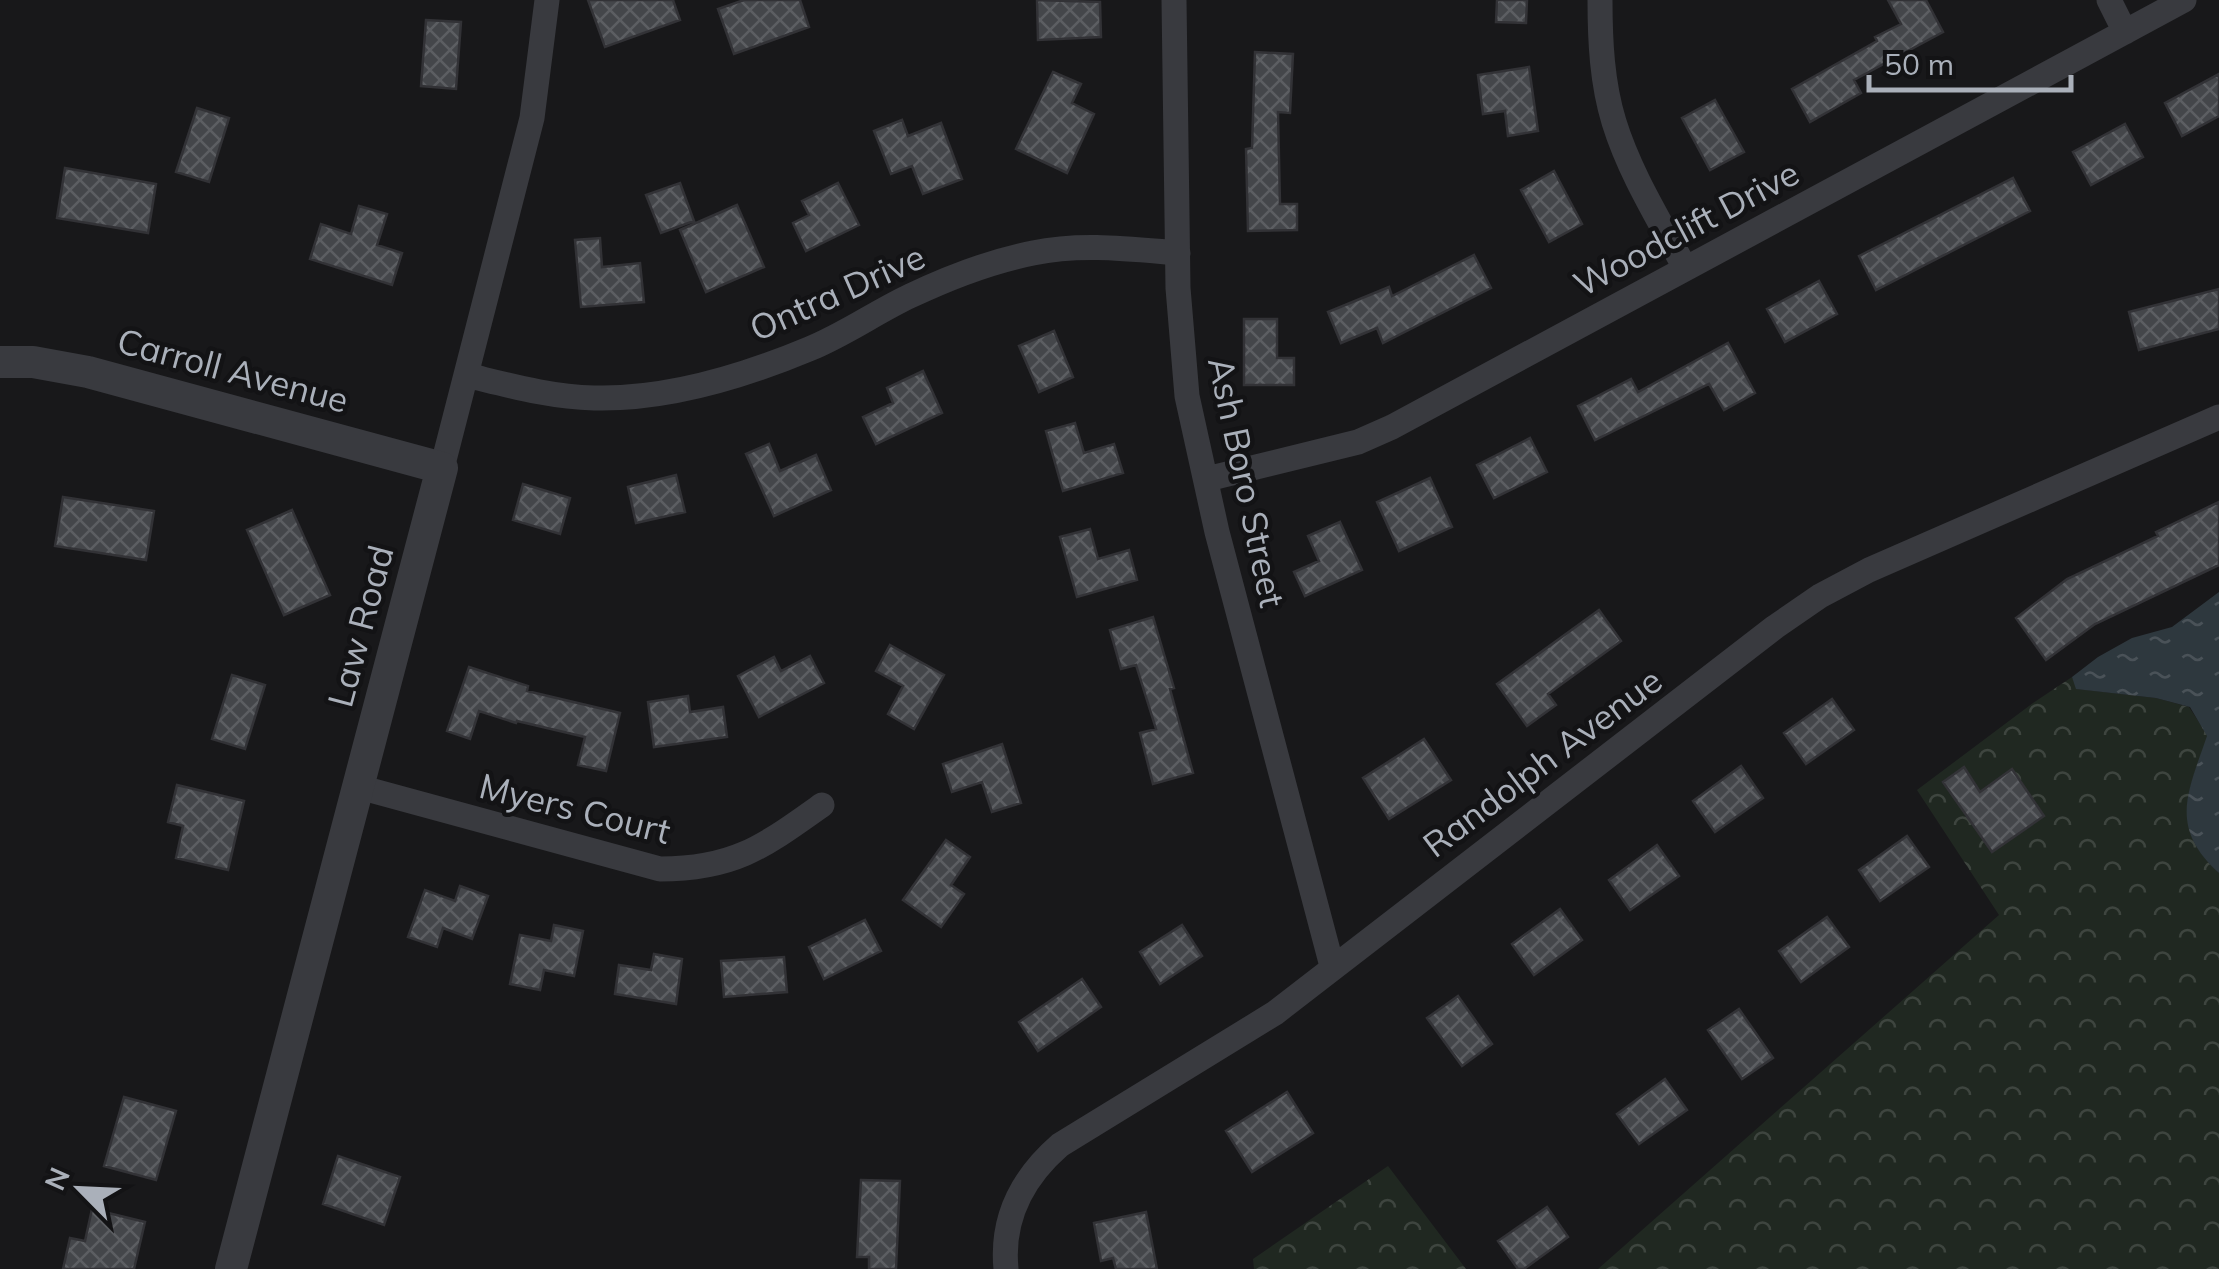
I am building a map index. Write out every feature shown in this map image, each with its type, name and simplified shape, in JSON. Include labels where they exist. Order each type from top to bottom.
[{"type":"street","name":"Law Road","points":[[231,1269],[532,118],[547,0]]},
{"type":"street","name":"Ash Boro Street","points":[[1174,0],[1178,253],[1186,396],[1216,532],[1332,966]]},
{"type":"street","points":[[1600,0],[1605,86],[1614,122],[1626,156],[1685,268]]},
{"type":"street","points":[[2109,0],[2125,32]]},
{"type":"street","name":"Woodclift Drive","points":[[1207,479],[1358,442],[1392,427],[2184,0]]},
{"type":"street","name":"Ontra Drive","points":[[466,375],[536,392],[593,398],[666,392],[720,380],[810,349],[911,296],[980,268],[1029,254],[1103,247],[1178,253]]},
{"type":"street","name":"Carroll Avenue","points":[[0,362],[33,362],[88,372],[442,468]]},
{"type":"street","name":"Randolph Avenue","points":[[1006,1269],[1006,1238],[1015,1202],[1046,1157],[1275,1012],[1775,627],[1820,596],[1869,570],[2219,417]]},
{"type":"street","name":"Myers Court","points":[[359,788],[660,869],[696,869],[732,861],[766,845],[822,806]]},
{"type":"green space","points":[[2072,677],[2077,689],[2156,698],[2189,707],[2208,736],[2187,808],[2193,840],[2219,873],[2219,1269],[1598,1269],[1999,915],[1917,790]]},
{"type":"green space","points":[[1388,1166],[1466,1269],[1254,1269],[1253,1259]]},
{"type":"water","points":[[2219,592],[2219,873],[2203,856],[2188,824],[2189,792],[2207,736],[2190,707],[2156,698],[2076,689],[2072,677],[2132,638],[2172,627]]},
{"type":"building","points":[[588,0],[673,0],[680,20],[605,47]]},
{"type":"building","points":[[744,0],[800,0],[809,27],[734,54],[718,9]]},
{"type":"building","points":[[1037,0],[1100,2],[1101,37],[1038,40]]},
{"type":"building","points":[[1497,0],[1527,0],[1526,23],[1496,22]]},
{"type":"building","points":[[1888,0],[1926,0],[1943,32],[1854,80],[1861,93],[1810,122],[1792,89],[1901,24]]},
{"type":"building","points":[[426,20],[461,22],[456,89],[421,86]]},
{"type":"building","points":[[1255,52],[1293,54],[1290,113],[1278,112],[1280,204],[1297,204],[1297,230],[1248,231],[1246,149],[1252,148]]},
{"type":"building","points":[[1529,67],[1538,131],[1508,136],[1505,111],[1483,114],[1478,75]]},
{"type":"building","points":[[1053,72],[1081,84],[1072,103],[1094,114],[1067,173],[1016,149]]},
{"type":"building","points":[[2219,74],[2219,116],[2182,136],[2165,103]]},
{"type":"building","points":[[1715,100],[1744,152],[1710,170],[1682,118]]},
{"type":"building","points":[[197,108],[229,118],[209,182],[176,172]]},
{"type":"building","points":[[902,120],[908,136],[941,123],[962,179],[923,194],[912,166],[891,174],[874,131]]},
{"type":"building","points":[[2125,124],[2143,157],[2091,185],[2073,152]]},
{"type":"building","points":[[65,168],[156,184],[148,233],[57,218]]},
{"type":"building","points":[[1554,171],[1582,224],[1549,242],[1521,190]]},
{"type":"building","points":[[2013,178],[2030,211],[1876,290],[1859,256]]},
{"type":"building","points":[[680,183],[694,221],[661,233],[646,195]]},
{"type":"building","points":[[838,183],[859,225],[806,251],[793,223],[809,215],[802,201]]},
{"type":"building","points":[[737,205],[764,267],[706,292],[680,230]]},
{"type":"building","points":[[359,206],[387,214],[377,245],[402,253],[392,285],[310,259],[321,224],[351,234]]},
{"type":"building","points":[[600,238],[602,267],[640,263],[644,302],[581,307],[575,240]]},
{"type":"building","points":[[1474,255],[1491,288],[1383,343],[1377,328],[1341,343],[1328,312],[1389,287],[1392,296]]},
{"type":"building","points":[[1819,281],[1837,314],[1785,342],[1767,309]]},
{"type":"building","points":[[2219,289],[2219,329],[2139,350],[2129,312]]},
{"type":"building","points":[[1244,319],[1277,319],[1277,358],[1294,358],[1294,385],[1244,385]]},
{"type":"building","points":[[1054,331],[1073,377],[1039,392],[1019,346]]},
{"type":"building","points":[[1728,343],[1755,393],[1724,410],[1709,384],[1595,440],[1578,406],[1631,379],[1638,392]]},
{"type":"building","points":[[923,371],[942,413],[876,444],[863,417],[893,403],[887,388]]},
{"type":"building","points":[[1075,423],[1084,453],[1114,444],[1123,473],[1063,491],[1046,431]]},
{"type":"building","points":[[1530,438],[1547,472],[1494,498],[1477,465]]},
{"type":"building","points":[[769,444],[780,471],[816,455],[831,490],[774,516],[746,454]]},
{"type":"building","points":[[676,475],[685,512],[636,523],[628,487]]},
{"type":"building","points":[[1430,478],[1452,527],[1399,551],[1377,502]]},
{"type":"building","points":[[523,484],[570,498],[560,534],[513,520]]},
{"type":"building","points":[[63,497],[154,511],[146,560],[55,546]]},
{"type":"building","points":[[2219,502],[2219,565],[2095,624],[2046,660],[2016,618],[2067,579]]},
{"type":"building","points":[[292,510],[330,595],[284,615],[247,530]]},
{"type":"building","points":[[1340,522],[1362,570],[1305,596],[1294,572],[1319,561],[1308,536]]},
{"type":"building","points":[[1090,529],[1098,559],[1129,550],[1137,580],[1077,597],[1060,537]]},
{"type":"building","points":[[1599,610],[1621,641],[1548,694],[1556,705],[1527,726],[1497,684]]},
{"type":"building","points":[[1153,617],[1193,773],[1153,784],[1140,733],[1156,729],[1136,665],[1121,669],[1110,630]]},
{"type":"building","points":[[890,645],[944,675],[914,729],[888,714],[903,686],[876,671]]},
{"type":"building","points":[[810,656],[824,683],[759,717],[738,676],[774,657],[781,671]]},
{"type":"building","points":[[469,667],[528,686],[527,691],[620,713],[606,771],[578,765],[585,737],[479,711],[470,739],[447,731]]},
{"type":"building","points":[[232,675],[265,685],[245,749],[212,739]]},
{"type":"building","points":[[688,696],[690,712],[723,707],[727,737],[654,747],[648,702]]},
{"type":"building","points":[[1832,699],[1854,730],[1806,764],[1784,733]]},
{"type":"building","points":[[1424,739],[1451,780],[1389,819],[1363,778]]},
{"type":"building","points":[[1002,744],[1021,803],[992,812],[982,782],[952,792],[943,764]]},
{"type":"building","points":[[1741,766],[1763,798],[1715,832],[1693,801]]},
{"type":"building","points":[[1964,767],[1980,792],[2012,769],[2044,816],[1992,852],[1943,782]]},
{"type":"building","points":[[177,785],[244,801],[228,870],[176,858],[183,826],[168,822]]},
{"type":"building","points":[[1907,836],[1929,867],[1880,901],[1859,870]]},
{"type":"building","points":[[946,840],[970,857],[951,885],[964,894],[941,927],[903,900]]},
{"type":"building","points":[[1657,845],[1679,876],[1630,910],[1609,880]]},
{"type":"building","points":[[460,886],[488,896],[472,939],[443,928],[437,947],[408,937],[425,890],[455,901]]},
{"type":"building","points":[[1560,909],[1582,940],[1534,975],[1512,944]]},
{"type":"building","points":[[1827,917],[1849,947],[1801,982],[1779,951]]},
{"type":"building","points":[[865,920],[881,951],[824,979],[809,947]]},
{"type":"building","points":[[554,925],[583,931],[574,976],[544,970],[540,990],[510,984],[520,935],[551,941]]},
{"type":"building","points":[[1182,925],[1202,956],[1160,984],[1140,952]]},
{"type":"building","points":[[654,954],[682,959],[676,1004],[615,994],[619,965],[651,970]]},
{"type":"building","points":[[784,957],[787,992],[724,997],[721,961]]},
{"type":"building","points":[[1082,979],[1101,1007],[1038,1051],[1019,1022]]},
{"type":"building","points":[[1458,996],[1492,1044],[1462,1066],[1427,1018]]},
{"type":"building","points":[[1739,1009],[1773,1058],[1742,1079],[1708,1030]]},
{"type":"building","points":[[1665,1079],[1687,1110],[1639,1144],[1617,1114]]},
{"type":"building","points":[[1287,1092],[1313,1133],[1252,1172],[1226,1131]]},
{"type":"building","points":[[124,1097],[176,1111],[156,1180],[104,1166]]},
{"type":"building","points":[[338,1156],[400,1177],[384,1225],[323,1204]]},
{"type":"building","points":[[861,1180],[900,1181],[896,1269],[869,1269],[869,1257],[857,1257]]},
{"type":"building","points":[[1547,1207],[1568,1237],[1524,1269],[1518,1269],[1498,1241]]},
{"type":"building","points":[[92,1209],[145,1222],[134,1269],[63,1269],[70,1238],[85,1241]]},
{"type":"building","points":[[1146,1212],[1157,1269],[1116,1269],[1113,1258],[1101,1261],[1094,1223]]}]
